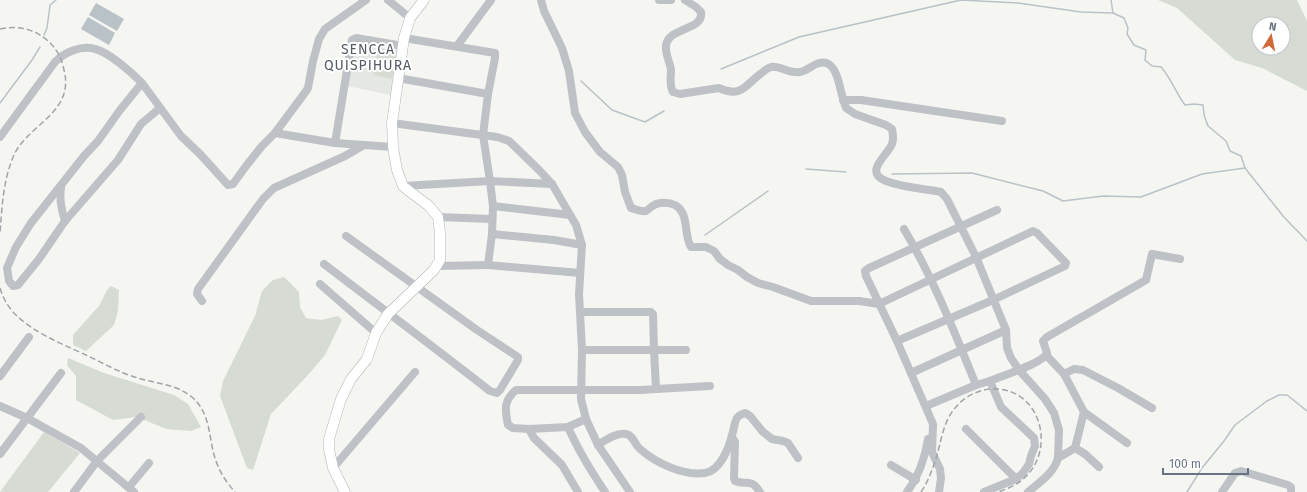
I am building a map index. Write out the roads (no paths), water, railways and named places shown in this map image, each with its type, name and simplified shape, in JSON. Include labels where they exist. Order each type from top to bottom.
[{"type":"main road","points":[[345,492],[333,468],[329,449],[329,439],[341,399],[351,379],[367,359],[376,333],[388,314],[438,266],[440,260],[440,232],[438,217],[429,206],[403,186],[397,170],[393,147],[392,123],[403,42],[410,18],[424,0]]},
{"type":"street","points":[[0,136],[60,57],[73,50],[86,48],[96,49],[127,68],[142,83],[181,136],[200,154],[228,185],[231,185],[262,146],[275,133],[308,88],[319,39],[326,29],[366,0]]},
{"type":"street","points":[[388,0],[410,18]]},
{"type":"street","points":[[457,46],[490,0]]},
{"type":"street","points":[[541,0],[544,11],[562,48],[569,71],[575,113],[600,152],[618,167],[622,175],[625,192],[631,208],[645,211],[655,204],[666,203],[674,205],[680,210],[686,221],[688,242],[692,247],[706,247],[714,251],[720,259],[728,265],[758,283],[773,287],[811,302],[859,301],[879,304],[1033,231],[1037,233],[1066,263],[1065,266],[993,300],[897,341]]},
{"type":"street","points":[[659,0],[671,0]]},
{"type":"street","points":[[685,0],[696,7],[702,15],[698,22],[676,34],[668,40],[666,45],[671,72],[670,79],[672,89],[676,94],[719,88],[724,91],[738,92],[747,86],[755,77],[770,67],[798,73],[803,72],[818,63],[824,62],[832,67],[837,75],[846,108],[867,119],[886,125],[892,129],[894,136],[892,144],[876,167],[876,172],[880,177],[885,181],[907,187],[941,192],[950,204],[976,257],[1006,330],[1007,348],[1011,358],[1019,370],[1045,398],[1054,413],[1058,430],[1057,462],[1050,473],[1028,492]]},
{"type":"street","points":[[335,143],[352,40],[356,38],[457,46],[494,53],[495,58],[488,94],[483,135],[493,206],[492,234],[488,265]]},
{"type":"street","points":[[398,78],[488,94]]},
{"type":"street","points":[[142,83],[120,110],[98,141],[31,223],[16,247],[8,268],[9,282],[13,286],[18,285],[39,259],[65,221],[118,160],[142,124],[160,108]]},
{"type":"street","points":[[843,100],[860,100],[1002,121]]},
{"type":"street","points":[[392,123],[497,137],[510,141],[552,184],[576,225],[582,245],[579,294],[582,350],[581,399],[586,419],[598,445],[630,492]]},
{"type":"street","points":[[275,133],[335,143],[393,147]]},
{"type":"street","points":[[202,301],[197,294],[198,290],[263,199],[274,188],[345,156],[364,145]]},
{"type":"street","points":[[403,186],[490,181],[552,184]]},
{"type":"street","points":[[61,185],[61,209],[65,221]]},
{"type":"street","points":[[493,206],[570,215]]},
{"type":"street","points":[[939,492],[940,473],[939,466],[932,455],[933,424],[931,418],[865,271],[997,210]]},
{"type":"street","points":[[438,217],[492,219]]},
{"type":"street","points":[[904,229],[915,247],[948,318],[976,385]]},
{"type":"street","points":[[492,234],[554,240],[582,245]]},
{"type":"street","points":[[324,264],[490,390],[497,393],[500,390],[518,360],[518,357],[346,236]]},
{"type":"street","points":[[1127,443],[1084,412],[1064,374],[1046,355],[1043,341],[1047,337],[1146,280],[1152,254],[1180,259]]},
{"type":"street","points":[[438,266],[488,265],[580,273]]},
{"type":"street","points":[[320,284],[376,333]]},
{"type":"street","points":[[581,312],[652,313],[656,389]]},
{"type":"street","points":[[911,373],[1006,330]]},
{"type":"street","points":[[0,376],[29,338]]},
{"type":"street","points":[[582,350],[686,350]]},
{"type":"street","points":[[926,406],[976,385],[1019,370],[1044,358],[1046,355]]},
{"type":"street","points":[[1064,374],[1074,370],[1083,370],[1152,408]]},
{"type":"street","points":[[333,468],[415,372]]},
{"type":"street","points":[[0,454],[61,373]]},
{"type":"street","points":[[984,492],[1016,479],[1023,473],[1029,464],[1035,446],[1034,438],[1002,407],[990,381]]},
{"type":"street","points":[[586,419],[568,427],[529,429],[514,428],[508,425],[506,410],[508,399],[516,390],[641,390],[710,386]]},
{"type":"street","points":[[0,406],[27,418],[81,448],[131,490],[149,463]]},
{"type":"street","points":[[1058,458],[1075,448],[1084,412]]},
{"type":"street","points":[[598,445],[619,434],[625,433],[631,436],[639,449],[661,463],[678,471],[705,473],[716,467],[726,452],[732,437],[735,420],[745,413],[750,416],[763,432],[772,439],[788,443],[798,458]]},
{"type":"street","points":[[74,492],[97,461],[141,417]]},
{"type":"street","points":[[907,492],[916,480],[926,453],[931,418]]},
{"type":"street","points":[[568,427],[591,472],[606,492]]},
{"type":"street","points":[[529,429],[534,438],[562,465],[578,492]]},
{"type":"street","points":[[966,430],[1016,479]]},
{"type":"street","points":[[732,437],[735,442],[735,481],[750,482],[760,492]]},
{"type":"street","points":[[1075,448],[1085,454],[1100,467]]},
{"type":"street","points":[[891,465],[916,480]]},
{"type":"street","points":[[1222,492],[1235,473],[1241,472],[1288,485],[1291,487],[1291,492]]},
{"type":"waterway","points":[[44,35],[47,28],[50,5],[56,0]]},
{"type":"waterway","points":[[721,69],[799,37],[961,0],[1018,3],[1081,12],[1113,13]]},
{"type":"waterway","points":[[1111,0],[1113,13],[1124,18],[1128,28],[1127,34],[1134,45],[1146,50],[1145,60],[1152,66],[1161,67],[1185,105],[1203,105],[1204,115],[1208,126],[1226,141],[1230,151],[1241,156],[1245,168],[1283,216],[1307,241]]},
{"type":"waterway","points":[[0,103],[40,47]]},
{"type":"waterway","points":[[581,81],[612,110],[645,122],[664,111]]},
{"type":"waterway","points":[[892,174],[972,173],[1043,191],[1063,201],[1103,196],[1141,197],[1202,174],[1245,168]]},
{"type":"waterway","points":[[806,169],[846,172]]},
{"type":"waterway","points":[[705,235],[768,191]]},
{"type":"waterway","points":[[1187,492],[1202,468],[1235,425],[1267,401],[1279,395],[1287,395],[1307,411]]},
{"type":"railway","points":[[0,29],[26,29],[48,41],[54,47],[62,62],[66,85],[63,97],[57,108],[29,135],[14,155],[5,184],[0,233]]},
{"type":"railway","points":[[0,288],[12,311],[39,332],[131,376],[179,389],[192,397],[198,404],[206,419],[213,453],[220,470],[235,492]]},
{"type":"railway","points":[[921,492],[926,484],[936,459],[945,426],[955,408],[967,397],[981,391],[991,389],[1008,391],[1022,398],[1032,409],[1039,422],[1041,438],[1039,453],[1033,468],[1022,480],[998,492]]},
{"type":"district","name":"SENCCA QUISPIHURA","points":[[368,58]]}]
